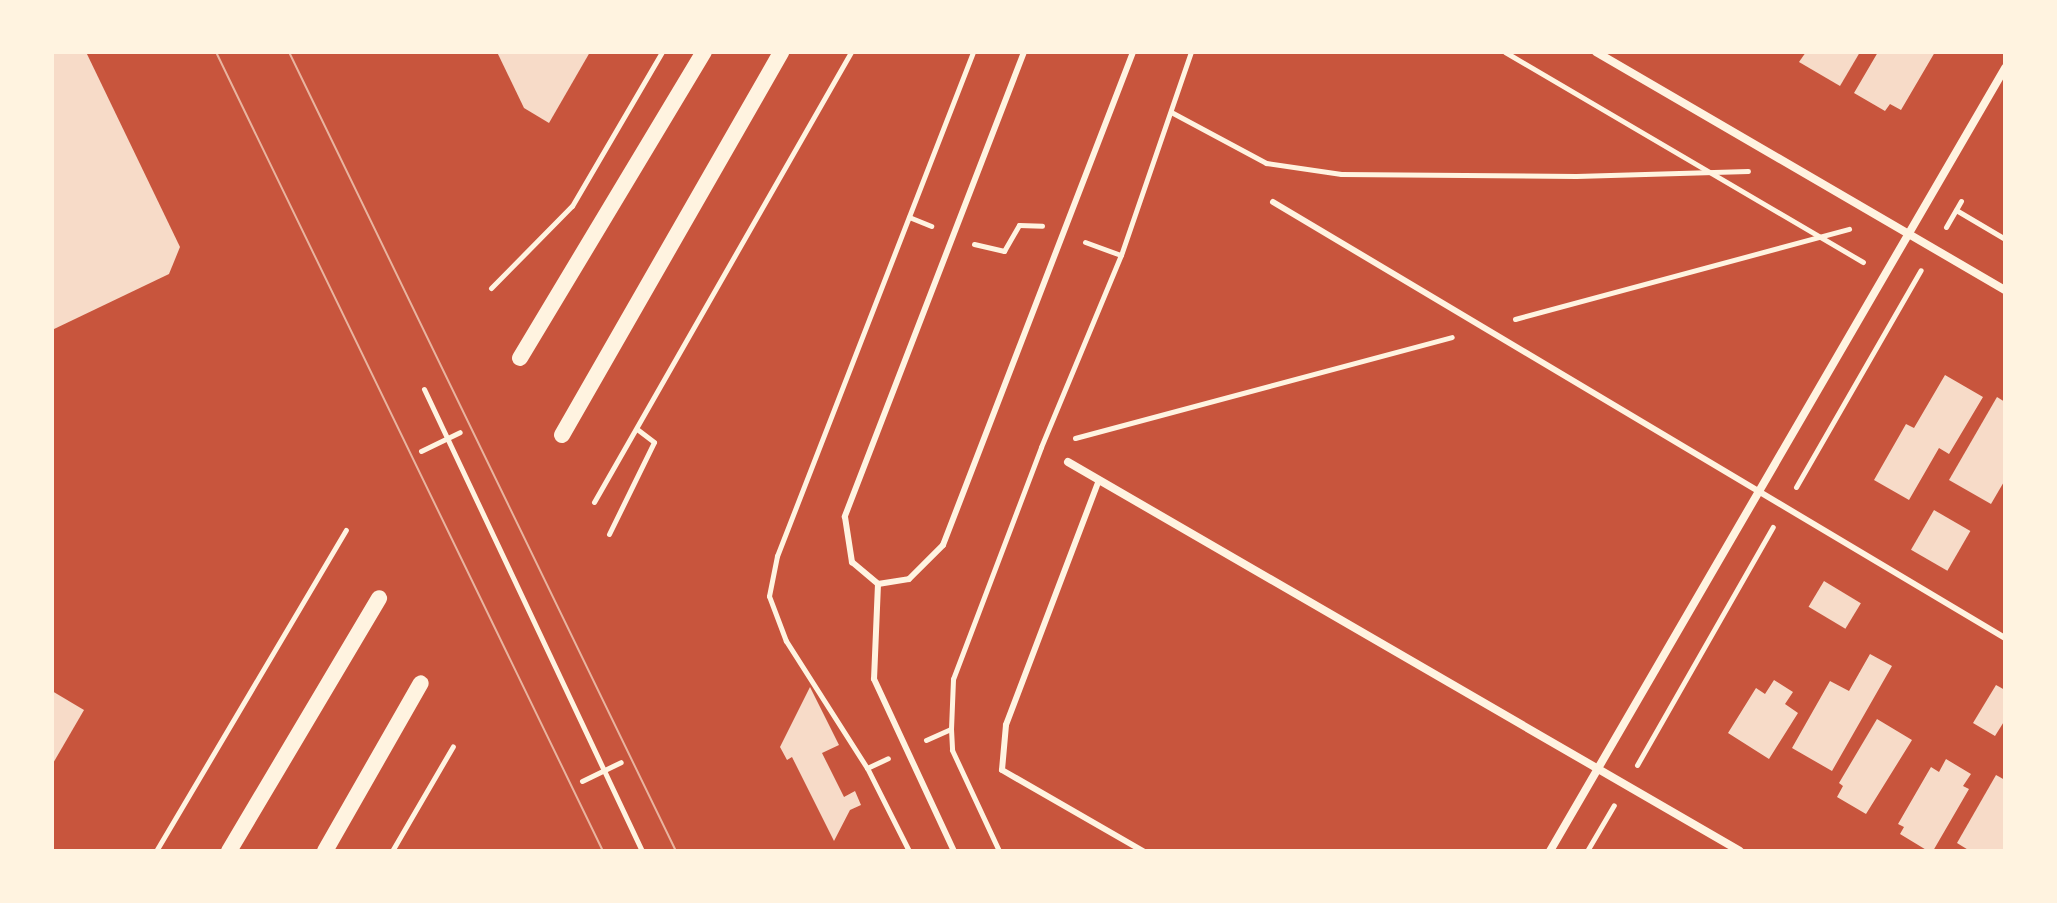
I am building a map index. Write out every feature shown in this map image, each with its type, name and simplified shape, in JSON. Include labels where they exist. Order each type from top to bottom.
[{"type":"main road","points":[[520,358],[704,52]]},
{"type":"main road","points":[[562,435],[781,52]]},
{"type":"main road","points":[[229,851],[379,598]]},
{"type":"main road","points":[[325,851],[421,683]]},
{"type":"street","points":[[1596,52],[2005,290]]},
{"type":"street","points":[[1550,851],[2005,68]]},
{"type":"street","points":[[1068,462],[1740,851]]},
{"type":"lane","points":[[1024,52],[845,517],[852,562],[878,584],[909,579],[943,545],[1133,52]]},
{"type":"lane","points":[[1273,202],[2005,638]]},
{"type":"lane","points":[[1099,480],[1006,725],[1002,770],[1143,851]]},
{"type":"lane","points":[[878,584],[874,679],[954,851]]},
{"type":"path","points":[[491,288],[572,206],[662,52]]},
{"type":"path","points":[[594,502],[851,52]]},
{"type":"path","points":[[951,729],[953,679],[1041,447],[1121,255],[1191,52]]},
{"type":"path","points":[[1505,52],[1861,261]]},
{"type":"path","points":[[1171,112],[1266,163],[1341,174],[1798,170]]},
{"type":"path","points":[[1931,196],[2005,239]]},
{"type":"path","points":[[909,217],[995,253],[1004,251],[1019,225],[1028,222],[1121,255]]},
{"type":"path","points":[[1587,851],[1934,248]]},
{"type":"path","points":[[424,389],[642,851]]},
{"type":"path","points":[[609,534],[654,442],[637,429]]},
{"type":"path","points":[[421,451],[460,432]]},
{"type":"path","points":[[156,851],[346,530]]},
{"type":"path","points":[[823,713],[830,709]]},
{"type":"path","points":[[392,851],[453,746]]},
{"type":"path","points":[[952,750],[999,851]]},
{"type":"path","points":[[582,781],[621,762]]},
{"type":"building","points":[[52,52],[86,52],[180,247],[169,274],[52,330]]},
{"type":"building","points":[[497,52],[590,52],[549,123],[524,108]]},
{"type":"building","points":[[1806,52],[1860,52],[1840,86],[1799,62]]},
{"type":"building","points":[[1878,52],[1935,52],[1901,110],[1890,104],[1885,111],[1854,93]]},
{"type":"building","points":[[1945,375],[1983,397],[1949,454],[1939,448],[1909,500],[1874,480],[1906,424],[1914,428]]},
{"type":"building","points":[[1997,397],[2005,402],[2005,480],[1991,504],[1949,480]]},
{"type":"building","points":[[1934,510],[1970,531],[1947,571],[1911,550]]},
{"type":"building","points":[[1824,581],[1861,603],[1845,629],[1809,607]]},
{"type":"building","points":[[1870,654],[1892,666],[1832,771],[1792,748],[1830,681],[1849,691]]},
{"type":"building","points":[[1774,680],[1793,692],[1785,704],[1798,713],[1769,759],[1728,733],[1756,688],[1765,694]]},
{"type":"building","points":[[1996,685],[2005,690],[2005,720],[1995,736],[1973,723]]},
{"type":"building","points":[[810,687],[839,745],[822,753],[844,797],[855,791],[861,805],[850,810],[834,841],[792,757],[787,760],[780,747]]},
{"type":"building","points":[[52,691],[84,710],[52,765]]},
{"type":"building","points":[[1877,719],[1912,740],[1866,814],[1837,797],[1843,786],[1839,783]]},
{"type":"building","points":[[1946,759],[1971,774],[1963,786],[1969,789],[1933,851],[1928,851],[1900,834],[1904,827],[1898,824],[1931,767],[1939,772]]},
{"type":"building","points":[[1996,775],[2005,780],[2005,851],[1970,851],[1957,843]]},
{"type":"tram line","points":[[216,52],[603,851]]},
{"type":"tram line","points":[[289,52],[676,851]]}]
